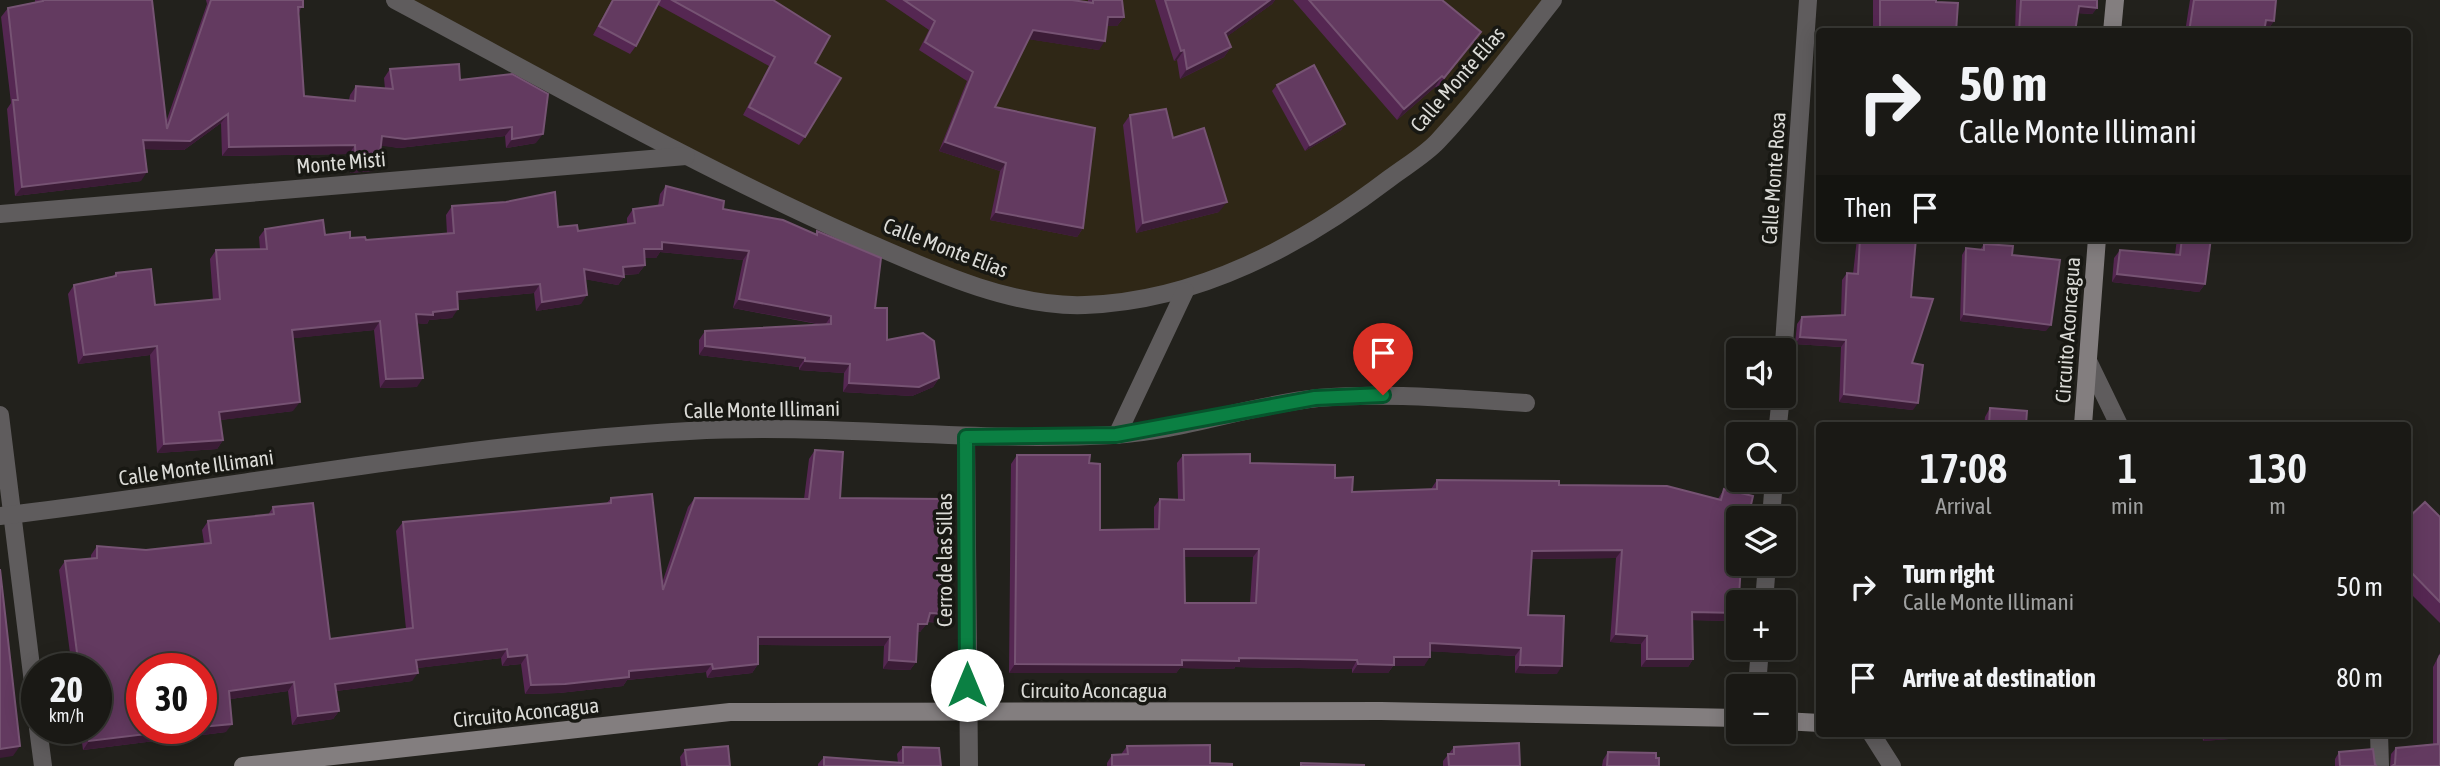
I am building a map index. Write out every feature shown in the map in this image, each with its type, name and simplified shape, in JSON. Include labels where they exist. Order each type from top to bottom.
[{"type":"street","name":"Calle Monte Elías","points":[[395,0],[686,156],[803,214],[916,264],[1003,295],[1084,305],[1185,291],[1270,256],[1364,198],[1436,143],[1553,0]]},
{"type":"street","name":"Calle Monte Rosa","points":[[1784,338],[1808,0]]},
{"type":"street","points":[[2112,28],[2115,0]]},
{"type":"street","name":"Monte Misti","points":[[0,215],[686,156]]},
{"type":"street","name":"Circuito Aconcagua","points":[[2083,422],[2097,242]]},
{"type":"street","points":[[1116,435],[1185,291]]},
{"type":"street","points":[[2088,361],[2118,422]]},
{"type":"street","name":"Calle Monte Illimani","points":[[6,515],[557,442],[690,431],[806,428],[966,437],[1116,435],[1315,398],[1383,395],[1526,403]]},
{"type":"street","points":[[0,415],[6,515],[27,653]]},
{"type":"street","name":"Cerro de las Sillas","points":[[966,437],[969,766]]},
{"type":"street","name":"Circuito Aconcagua","points":[[243,766],[730,712],[1381,711],[1726,718]]},
{"type":"street","points":[[1796,721],[1816,723]]},
{"type":"street","points":[[1874,737],[1892,766]]},
{"type":"street","points":[[2379,737],[2380,766]]},
{"type":"street","points":[[40,744],[43,766]]},
{"type":"shaded area","points":[[395,0],[1553,0],[1436,143],[1364,198],[1185,291],[1084,305],[917,264]]},
{"type":"building","points":[[43,0],[152,0],[167,129],[211,0],[303,0],[303,7],[298,7],[304,96],[355,101],[356,86],[393,89],[390,69],[459,64],[460,80],[512,74],[548,94],[543,134],[512,139],[512,127],[405,139],[382,136],[379,162],[356,164],[355,145],[229,147],[228,114],[190,141],[143,140],[147,172],[22,187],[13,100],[18,100],[8,8]]},
{"type":"building","points":[[613,0],[660,0],[636,46],[599,26]]},
{"type":"building","points":[[672,0],[773,0],[830,36],[815,63],[841,78],[805,137],[749,107],[775,57]]},
{"type":"building","points":[[904,0],[1072,0],[1093,3],[1093,0],[1122,0],[1124,17],[1108,17],[1105,41],[1033,30],[995,107],[1095,128],[1083,228],[996,212],[1006,163],[945,142],[973,72],[925,42],[935,21]]},
{"type":"building","points":[[1165,0],[1270,0],[1225,33],[1231,47],[1187,69],[1184,50],[1181,51]]},
{"type":"building","points":[[1309,0],[1442,0],[1481,32],[1444,78],[1442,76],[1404,109]]},
{"type":"building","points":[[1880,0],[1936,0],[1958,3],[1956,28],[1880,28]]},
{"type":"building","points":[[2021,0],[2097,0],[2097,8],[2079,6],[2076,28],[2019,28]]},
{"type":"building","points":[[2194,0],[2276,0],[2274,21],[2266,20],[2265,28],[2190,28]]},
{"type":"building","points":[[1314,65],[1345,124],[1310,145],[1277,85]]},
{"type":"building","points":[[1166,109],[1173,138],[1204,128],[1227,202],[1143,223],[1130,115]]},
{"type":"building","points":[[666,186],[724,201],[723,209],[783,220],[817,235],[817,231],[881,258],[875,308],[887,308],[887,340],[923,333],[934,341],[939,378],[919,387],[849,383],[850,364],[805,361],[805,358],[705,346],[705,331],[831,324],[831,316],[739,299],[749,251],[662,242],[662,249],[644,249],[645,265],[623,267],[624,277],[584,269],[587,295],[542,302],[540,284],[457,292],[458,309],[433,312],[433,315],[416,314],[423,378],[386,379],[380,321],[292,330],[300,402],[219,412],[223,440],[164,444],[157,346],[84,355],[74,285],[116,276],[116,273],[151,269],[155,305],[220,299],[216,250],[267,249],[265,229],[323,220],[325,235],[350,232],[350,238],[365,237],[366,240],[454,233],[452,206],[506,202],[555,192],[558,227],[577,225],[578,231],[635,223],[633,209],[663,205]]},
{"type":"building","points":[[1860,242],[1916,242],[1911,297],[1933,299],[1912,363],[1923,365],[1918,403],[1844,394],[1846,340],[1800,337],[1802,317],[1845,315],[1847,273],[1858,274]]},
{"type":"building","points":[[2182,242],[2210,242],[2205,284],[2117,274],[2120,250],[2180,255]]},
{"type":"building","points":[[1984,244],[2013,246],[2012,255],[2060,260],[2051,325],[1964,314],[1966,248],[1984,250]]},
{"type":"building","points":[[1990,408],[2027,411],[2026,422],[1989,422]]},
{"type":"building","points":[[815,450],[843,452],[840,498],[943,499],[943,539],[950,540],[948,614],[930,613],[927,624],[918,624],[916,662],[889,660],[890,637],[758,637],[758,664],[713,669],[712,664],[629,671],[629,677],[531,685],[527,655],[508,657],[507,649],[416,660],[418,673],[335,684],[339,711],[298,716],[294,682],[229,691],[232,724],[217,725],[217,653],[126,653],[126,737],[112,738],[112,653],[77,653],[65,561],[97,558],[97,546],[146,550],[211,543],[208,521],[274,514],[273,507],[313,503],[330,639],[413,628],[403,522],[611,503],[611,498],[652,494],[663,590],[695,498],[809,499]]},
{"type":"building","points":[[1250,454],[1250,463],[1335,465],[1335,478],[1353,477],[1352,492],[1437,489],[1437,480],[1559,481],[1559,485],[1667,486],[1721,500],[1724,489],[1726,492],[1753,496],[1751,506],[1726,506],[1726,576],[1740,576],[1739,590],[1726,590],[1726,613],[1692,612],[1693,659],[1647,659],[1647,636],[1616,634],[1622,550],[1532,551],[1528,615],[1564,616],[1562,666],[1520,665],[1521,648],[1430,643],[1430,657],[1394,657],[1394,665],[1358,664],[1357,660],[1239,658],[1239,661],[1182,660],[1182,665],[1015,664],[1017,455],[1090,455],[1089,463],[1100,464],[1100,530],[1159,529],[1160,499],[1184,500],[1183,455]],"holes":[[[1184,549],[1259,549],[1256,603],[1185,603]]]},
{"type":"building","points":[[2425,502],[2440,517],[2440,602],[2411,572],[2411,515]]},
{"type":"building","points":[[0,569],[20,746],[0,749]]},
{"type":"building","points":[[2440,655],[2440,766],[2392,766],[2395,764],[2396,748],[2438,744]]},
{"type":"building","points":[[1519,743],[1520,766],[1449,766],[1448,754],[1454,754],[1454,747]]},
{"type":"building","points":[[1210,745],[1210,763],[1232,766],[1112,766],[1112,755],[1128,754],[1127,746]]},
{"type":"building","points":[[728,746],[730,766],[687,766],[685,750]]},
{"type":"building","points":[[903,747],[939,748],[941,766],[824,766],[824,757],[903,763]]},
{"type":"building","points":[[2373,749],[2377,766],[2340,766],[2339,752]]},
{"type":"building","points":[[1608,752],[1656,753],[1659,766],[1607,766]]},
{"type":"building","points":[[1301,763],[1364,765],[1364,766],[1301,766]]},
{"type":"route","points":[[967,685],[966,437],[1116,435],[1315,398],[1383,395]]}]
